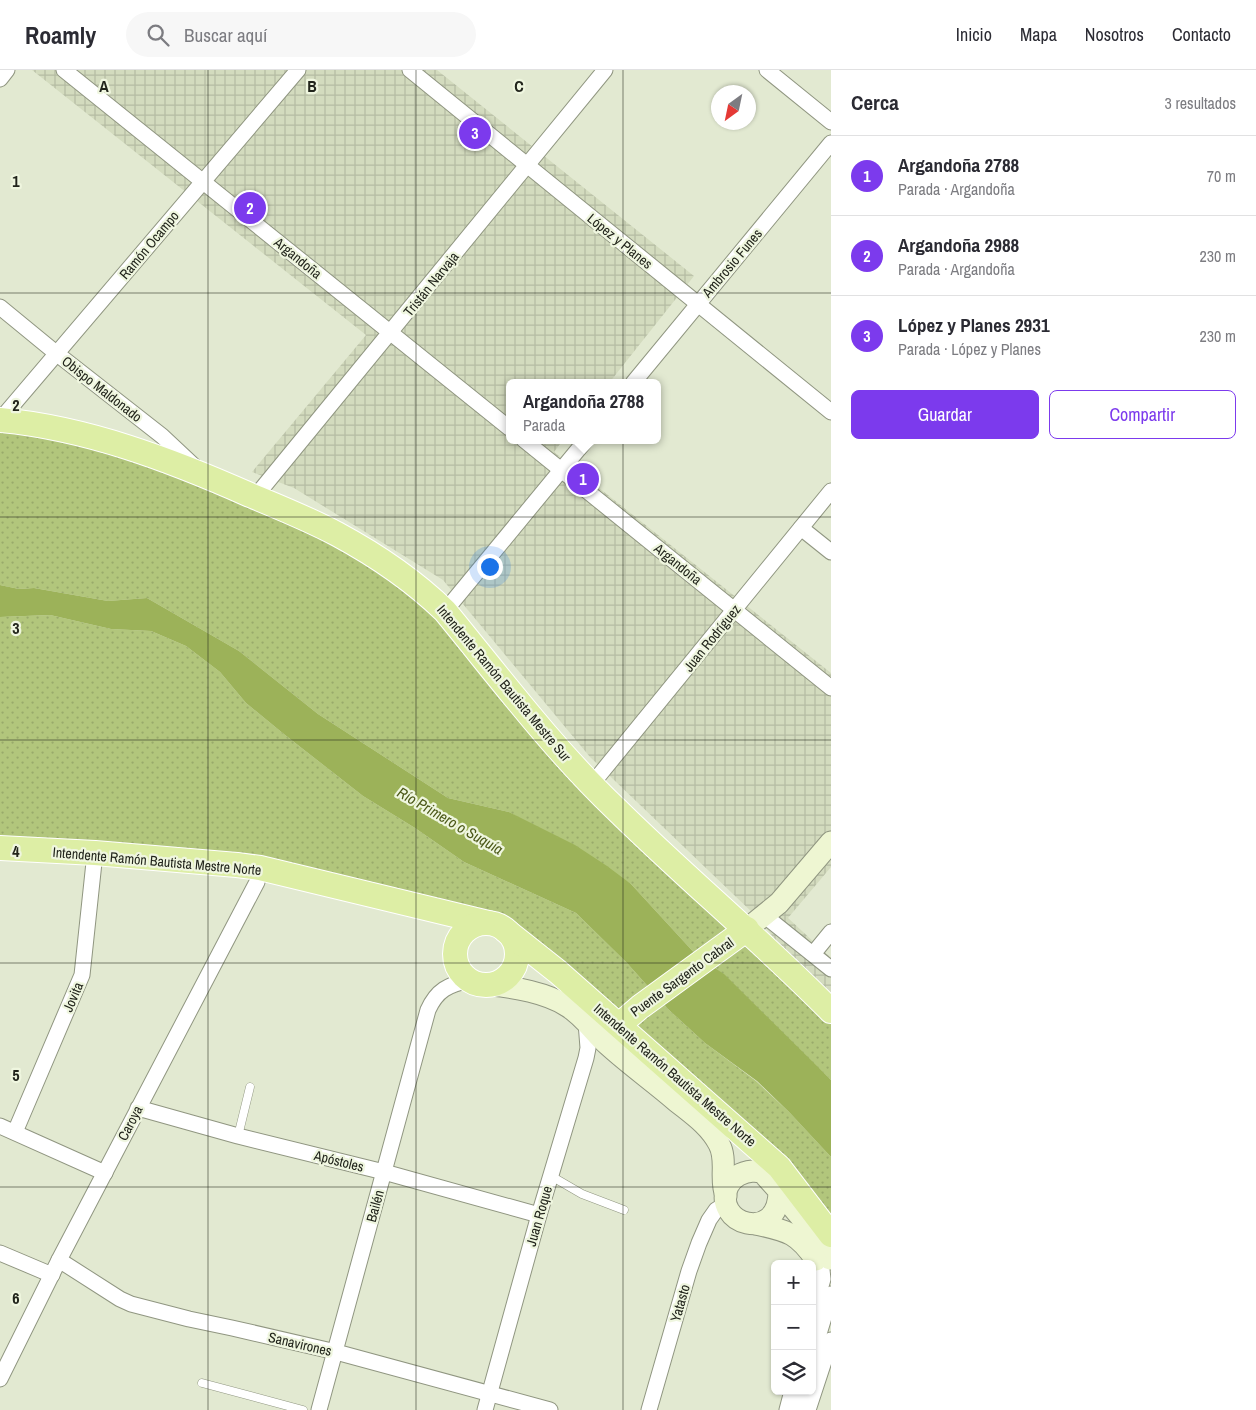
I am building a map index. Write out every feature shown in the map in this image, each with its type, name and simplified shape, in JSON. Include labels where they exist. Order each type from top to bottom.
[{"type":"main road","name":"Intendente Ramón Bautista Mestre Sur","points":[[0,420],[26,422],[94,437],[122,445],[202,474],[336,533],[369,552],[409,580],[445,611],[556,746],[615,808],[756,922],[794,973],[831,1011]]},
{"type":"main road","name":"Intendente Ramón Bautista Mestre Norte","points":[[0,848],[95,853],[260,868],[496,927],[558,972],[778,1167],[831,1235]]},
{"type":"main road","name":"Puente Sargento Cabral","points":[[618,1025],[756,922]]},
{"type":"main road","points":[[478,924],[496,927],[511,937],[515,946],[514,966],[509,975],[500,981],[480,983],[461,974],[456,965],[454,954],[456,944],[461,935],[468,928],[478,924]]},
{"type":"street","points":[[0,78],[7,70]]},
{"type":"street","name":"Argandoña","points":[[64,70],[506,426]]},
{"type":"street","name":"Ramón Ocampo","points":[[0,420],[298,70]]},
{"type":"street","name":"López y Planes","points":[[410,70],[831,412]]},
{"type":"street","name":"Tristán Narvaja","points":[[255,497],[605,70]]},
{"type":"street","points":[[768,70],[831,122]]},
{"type":"street","name":"Ambrosio Funes","points":[[636,379],[831,143]]},
{"type":"street","name":"Obispo Maldonado","points":[[0,307],[162,436],[202,474]]},
{"type":"street","name":"Argandoña","points":[[529,444],[831,688]]},
{"type":"street","points":[[445,611],[583,444]]},
{"type":"street","name":"Juan Rodríguez","points":[[592,784],[831,491]]},
{"type":"street","points":[[801,528],[831,552]]},
{"type":"street","points":[[831,842],[779,903],[756,922],[813,954],[831,968]]},
{"type":"street","name":"Jovita","points":[[15,1132],[82,975],[95,853]]},
{"type":"street","name":"Caroya","points":[[1,1374],[257,882],[260,868]]},
{"type":"street","points":[[813,954],[831,932]]},
{"type":"street","points":[[794,973],[831,996]]},
{"type":"street","points":[[480,983],[520,989],[566,1005],[609,1046],[709,1129],[722,1151],[723,1185],[726,1200],[734,1217],[741,1222],[780,1229],[796,1237],[826,1264]]},
{"type":"street","name":"Bailén","points":[[319,1410],[428,1010],[437,995],[449,986],[480,983]]},
{"type":"street","name":"Juan Roque","points":[[485,1410],[539,1216],[586,1058],[588,1048],[586,1022]]},
{"type":"street","points":[[670,1071],[800,1216],[826,1264],[816,1305]]},
{"type":"street","name":"Apóstoles","points":[[138,1108],[238,1136],[384,1172],[539,1216]]},
{"type":"street","points":[[0,1126],[105,1173]]},
{"type":"street","points":[[726,1200],[728,1188],[732,1180],[738,1175],[745,1172],[762,1172]]},
{"type":"street","points":[[756,1224],[765,1221],[777,1209],[779,1191]]},
{"type":"street","name":"Yatasto","points":[[649,1410],[689,1271],[699,1243],[712,1215],[726,1200]]},
{"type":"street","points":[[0,1253],[52,1275]]},
{"type":"street","name":"Sanavirones","points":[[59,1260],[131,1304],[336,1352],[550,1410]]},
{"type":"street","points":[[814,1350],[831,1294]]},
{"type":"street","points":[[808,1410],[831,1340]]},
{"type":"street","points":[[787,1410],[791,1395]]},
{"type":"street","points":[[798,1410],[802,1395]]},
{"type":"lane","points":[[238,1136],[250,1087]]},
{"type":"lane","points":[[551,1176],[582,1194],[624,1210]]},
{"type":"lane","points":[[202,1383],[303,1410]]},
{"type":"shaded area","points":[[32,70],[437,70],[694,276],[612,379],[506,379],[506,444],[560,444],[554,452],[831,673],[831,867],[788,918],[831,958],[831,1008],[756,916],[590,757],[443,580],[294,488],[252,472],[366,335]]},
{"type":"shaded area","points":[[0,420],[93,437],[394,568],[556,746],[831,1011],[831,1080],[699,958],[631,884],[509,812],[448,798],[318,714],[239,651],[147,598],[108,601],[34,588],[19,589],[0,585]]},
{"type":"shaded area","points":[[50,615],[111,629],[151,631],[186,646],[220,672],[246,703],[363,796],[415,828],[464,862],[576,913],[627,963],[669,1010],[705,1043],[756,1081],[790,1113],[831,1157],[831,1235],[778,1167],[511,936],[260,868],[0,848],[0,617]]},
{"type":"water","name":"Río Primero o Suquía","points":[[0,585],[19,589],[34,588],[108,601],[147,598],[239,651],[318,714],[448,798],[509,812],[575,845],[607,866],[631,884],[699,958],[724,974],[831,1080],[831,1157],[757,1081],[705,1043],[669,1010],[627,963],[576,913],[464,862],[415,828],[363,796],[246,703],[220,672],[186,646],[151,631],[111,629],[50,615],[0,617]]},
{"type":"place","name":"López y Planes 2931","points":[[475,133]]},
{"type":"place","name":"Argandoña 2988","points":[[250,208]]},
{"type":"place","name":"Argandoña 2788","points":[[583,479]]}]
